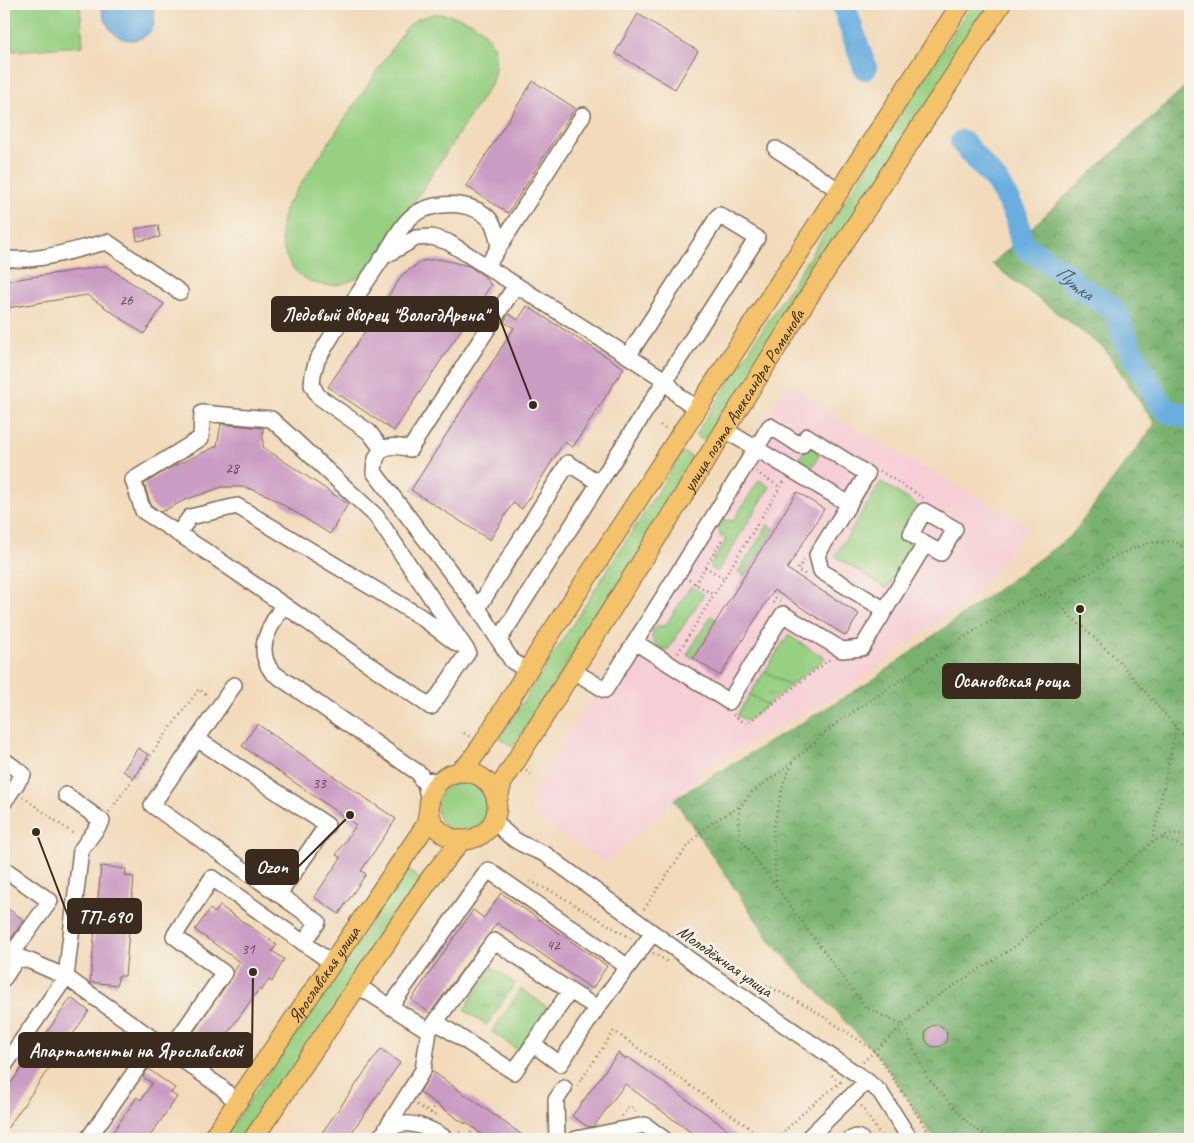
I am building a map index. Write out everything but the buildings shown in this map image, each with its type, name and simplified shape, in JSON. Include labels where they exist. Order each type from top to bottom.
[{"type":"main road","name":"улица поэта Александра Романова","points":[[451,775],[469,763],[482,745],[527,670],[961,4]]},
{"type":"main road","name":"улица поэта Александра Романова","points":[[495,821],[502,783],[514,763],[813,290],[1001,4]]},
{"type":"main road","points":[[466,772],[481,777],[492,788],[495,821],[477,838],[461,841],[447,837],[436,828],[429,805],[434,788],[451,775],[466,772]]},
{"type":"main road","name":"Ярославская улица","points":[[212,1139],[426,825],[429,805]]},
{"type":"main road","name":"Ярославская улица","points":[[253,1139],[432,876],[461,841]]},
{"type":"street","points":[[487,266],[583,115]]},
{"type":"street","points":[[776,149],[840,191]]},
{"type":"street","points":[[382,449],[369,432],[318,396],[312,385],[317,360],[383,257],[409,219],[418,212],[443,206],[464,205],[482,213],[495,228],[499,246]]},
{"type":"street","points":[[499,640],[757,238],[719,215],[628,356]]},
{"type":"street","points":[[383,257],[416,238],[432,237],[448,242],[665,380],[678,396],[697,409]]},
{"type":"street","points":[[4,258],[17,260],[34,258],[107,242],[180,292]]},
{"type":"street","points":[[516,285],[410,449],[394,445],[382,449],[375,459],[374,472],[478,608],[512,661],[527,670]]},
{"type":"street","points":[[202,413],[271,419],[376,516],[468,652],[431,707],[143,511],[133,480],[201,438],[202,413]]},
{"type":"street","points":[[572,670],[605,690],[770,426],[801,446],[807,436],[867,474],[818,555],[820,571],[885,610]]},
{"type":"street","points":[[725,430],[849,504]]},
{"type":"street","points":[[478,608],[568,463],[599,483]]},
{"type":"street","points":[[178,534],[190,517],[237,506],[420,617],[468,652]]},
{"type":"street","points":[[635,642],[729,702],[784,614],[842,650],[862,648],[925,544]]},
{"type":"street","points":[[283,605],[264,638],[265,659],[272,672],[420,774],[421,779],[425,782],[429,805]]},
{"type":"street","points":[[234,686],[152,805],[318,922],[303,943]]},
{"type":"street","points":[[197,739],[327,825],[279,894]]},
{"type":"street","points":[[4,760],[24,774],[8,796]]},
{"type":"street","points":[[421,779],[435,781],[451,775]]},
{"type":"street","points":[[4,1066],[66,977],[81,850],[102,821],[66,795]]},
{"type":"street","name":"Молодёжная улица","points":[[495,821],[529,848],[546,854],[653,933],[867,1081],[880,1092],[910,1139]]},
{"type":"street","points":[[4,869],[50,901],[11,955],[4,978]]},
{"type":"street","points":[[390,1007],[488,870],[628,966]]},
{"type":"street","points":[[170,1050],[224,973],[174,936],[212,878],[332,963]]},
{"type":"street","points":[[533,1044],[560,1064],[597,1008],[653,933]]},
{"type":"street","points":[[382,1134],[422,1070],[433,1027],[494,941],[597,1008]]},
{"type":"street","points":[[11,955],[66,977],[157,1040],[225,1090],[236,1102]]},
{"type":"street","points":[[358,986],[390,1007],[433,1027],[514,1072],[570,991]]},
{"type":"street","points":[[88,1139],[157,1040]]},
{"type":"street","points":[[807,1139],[867,1081]]},
{"type":"street","points":[[557,1139],[556,1100],[568,1091]]},
{"type":"street","points":[[382,1134],[405,1124],[428,1126],[447,1139]]},
{"type":"street","points":[[576,1139],[645,1125],[664,1139]]},
{"type":"street","points":[[851,1139],[856,1136],[861,1139]]},
{"type":"path","points":[[746,466],[780,487]]},
{"type":"path","points":[[875,478],[880,471],[927,500]]},
{"type":"path","points":[[670,665],[786,478]]},
{"type":"path","points":[[695,584],[723,538]]},
{"type":"path","points":[[640,914],[672,866],[706,828],[740,806],[752,792],[794,760],[834,725],[899,683],[944,650],[1014,606],[1090,573],[1115,556],[1149,543],[1174,541],[1190,552]]},
{"type":"path","points":[[807,554],[797,570],[813,579]]},
{"type":"path","points":[[705,567],[724,578]]},
{"type":"path","points":[[679,573],[714,595]]},
{"type":"path","points":[[1039,596],[1051,598],[1118,660],[1176,727],[1190,740]]},
{"type":"path","points":[[771,606],[776,598],[784,603]]},
{"type":"path","points":[[727,711],[747,724],[833,657],[825,652]]},
{"type":"path","points":[[102,821],[199,689],[220,705]]},
{"type":"path","points":[[734,716],[740,708]]},
{"type":"path","points":[[1152,842],[1176,727]]},
{"type":"path","points":[[464,733],[482,745]]},
{"type":"path","points":[[776,887],[773,830],[784,782],[794,760]]},
{"type":"path","points":[[514,763],[534,775]]},
{"type":"path","points":[[8,796],[86,843]]},
{"type":"path","points":[[740,806],[738,822],[740,838],[865,1006],[903,1025],[927,1077],[972,1128],[992,1139]]},
{"type":"path","points":[[777,1139],[806,1109],[853,1071],[925,1004],[1016,946],[1050,916],[1094,892],[1152,842],[1171,833],[1190,835]]},
{"type":"path","points":[[1163,838],[1189,850],[1190,879]]},
{"type":"path","points":[[706,954],[809,1007],[875,1051],[933,1139]]},
{"type":"path","points":[[568,1091],[614,1031],[764,1139]]},
{"type":"path","points":[[840,1082],[852,1095],[883,1139]]},
{"type":"path","points":[[431,1113],[437,1101]]},
{"type":"path","points":[[468,1138],[474,1128]]},
{"type":"shaded area","points":[[788,382],[848,424],[1029,526],[982,588],[843,692],[717,760],[605,863],[537,818],[532,793]]},
{"type":"green space","points":[[9,4],[80,4],[83,46],[13,51]]},
{"type":"green space","points":[[972,4],[992,4],[708,443],[695,435]]},
{"type":"green space","points":[[434,14],[449,15],[463,19],[485,32],[495,54],[495,68],[491,84],[372,266],[353,280],[334,285],[316,284],[301,276],[290,263],[283,246],[282,225],[288,203],[406,28],[417,19]]},
{"type":"green space","points":[[1190,82],[1190,1139],[934,1139],[884,1063],[771,942],[674,799],[870,682],[1071,536],[1155,424],[1105,349],[992,264]]},
{"type":"green space","points":[[810,447],[818,452],[819,456],[811,469],[807,471],[799,466],[798,461],[806,448]]},
{"type":"green space","points":[[683,452],[697,460],[513,747],[500,738]]},
{"type":"green space","points":[[759,480],[770,487],[717,572],[709,567],[726,540],[720,536],[719,524],[724,520],[733,521]]},
{"type":"green space","points":[[881,482],[917,505],[899,535],[913,545],[887,589],[835,556]]},
{"type":"green space","points":[[768,525],[774,529],[744,576],[738,572]]},
{"type":"green space","points":[[691,586],[704,594],[667,651],[655,645],[652,638],[653,630],[659,626],[665,626]]},
{"type":"green space","points":[[711,616],[717,620],[693,658],[687,655]]},
{"type":"green space","points":[[788,635],[825,658],[790,686],[765,671]]},
{"type":"green space","points":[[765,671],[790,686],[767,705],[750,694]]},
{"type":"green space","points":[[750,694],[767,705],[747,721],[737,715]]},
{"type":"green space","points":[[463,782],[473,784],[481,790],[487,798],[489,808],[487,818],[481,826],[473,832],[463,834],[453,832],[445,826],[439,818],[437,808],[439,798],[445,790],[453,784]]},
{"type":"green space","points":[[408,870],[422,880],[246,1139],[223,1139]]},
{"type":"green space","points":[[492,967],[515,983],[487,1025],[464,1010]]},
{"type":"green space","points":[[521,989],[547,1007],[518,1050],[492,1032]]},
{"type":"water","points":[[101,4],[153,4],[154,23],[152,29],[142,38],[136,40],[123,39],[106,23]]},
{"type":"waterway","name":"Путка","points":[[843,4],[865,68]]},
{"type":"waterway","name":"Путка","points":[[962,142],[997,182],[1016,216],[1022,243],[1066,274],[1076,285],[1110,306],[1118,317],[1127,343],[1160,403],[1169,412],[1190,417]]},
{"type":"place","name":"Ледовый дворец \"ВологдАрена\"","points":[[533,405]]},
{"type":"place","name":"Осановская роща","points":[[1080,609]]},
{"type":"place","name":"Ozon","points":[[350,815]]},
{"type":"place","name":"ТП-690","points":[[36,832]]},
{"type":"place","name":"Апартаменты на Ярославской","points":[[253,972]]}]
